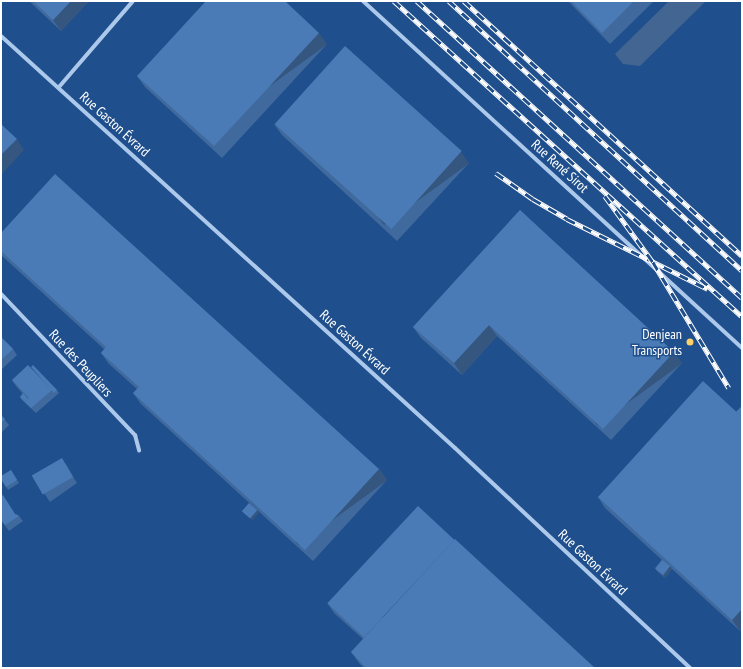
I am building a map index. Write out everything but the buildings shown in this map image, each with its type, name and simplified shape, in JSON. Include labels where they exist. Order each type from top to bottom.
[{"type":"street","points":[[59,87],[133,1]]},
{"type":"street","name":"Rue René Sirot","points":[[363,1],[742,348]]},
{"type":"street","name":"Rue Gaston Évrard","points":[[1,36],[59,87],[455,448],[690,668]]},
{"type":"street","name":"Rue des Peupliers","points":[[1,294],[134,436],[139,450]]},
{"type":"water","points":[[669,1],[706,1],[640,66],[623,64],[615,54]]},
{"type":"railway","points":[[394,1],[742,316]]},
{"type":"railway","points":[[417,1],[742,298]]},
{"type":"railway","points":[[449,1],[742,270]]},
{"type":"railway","points":[[464,1],[742,256]]},
{"type":"railway","points":[[496,173],[533,199],[567,219],[708,289]]},
{"type":"railway","points":[[605,196],[653,262],[729,388]]},
{"type":"place","name":"Denjean Transports","points":[[690,342]]}]
